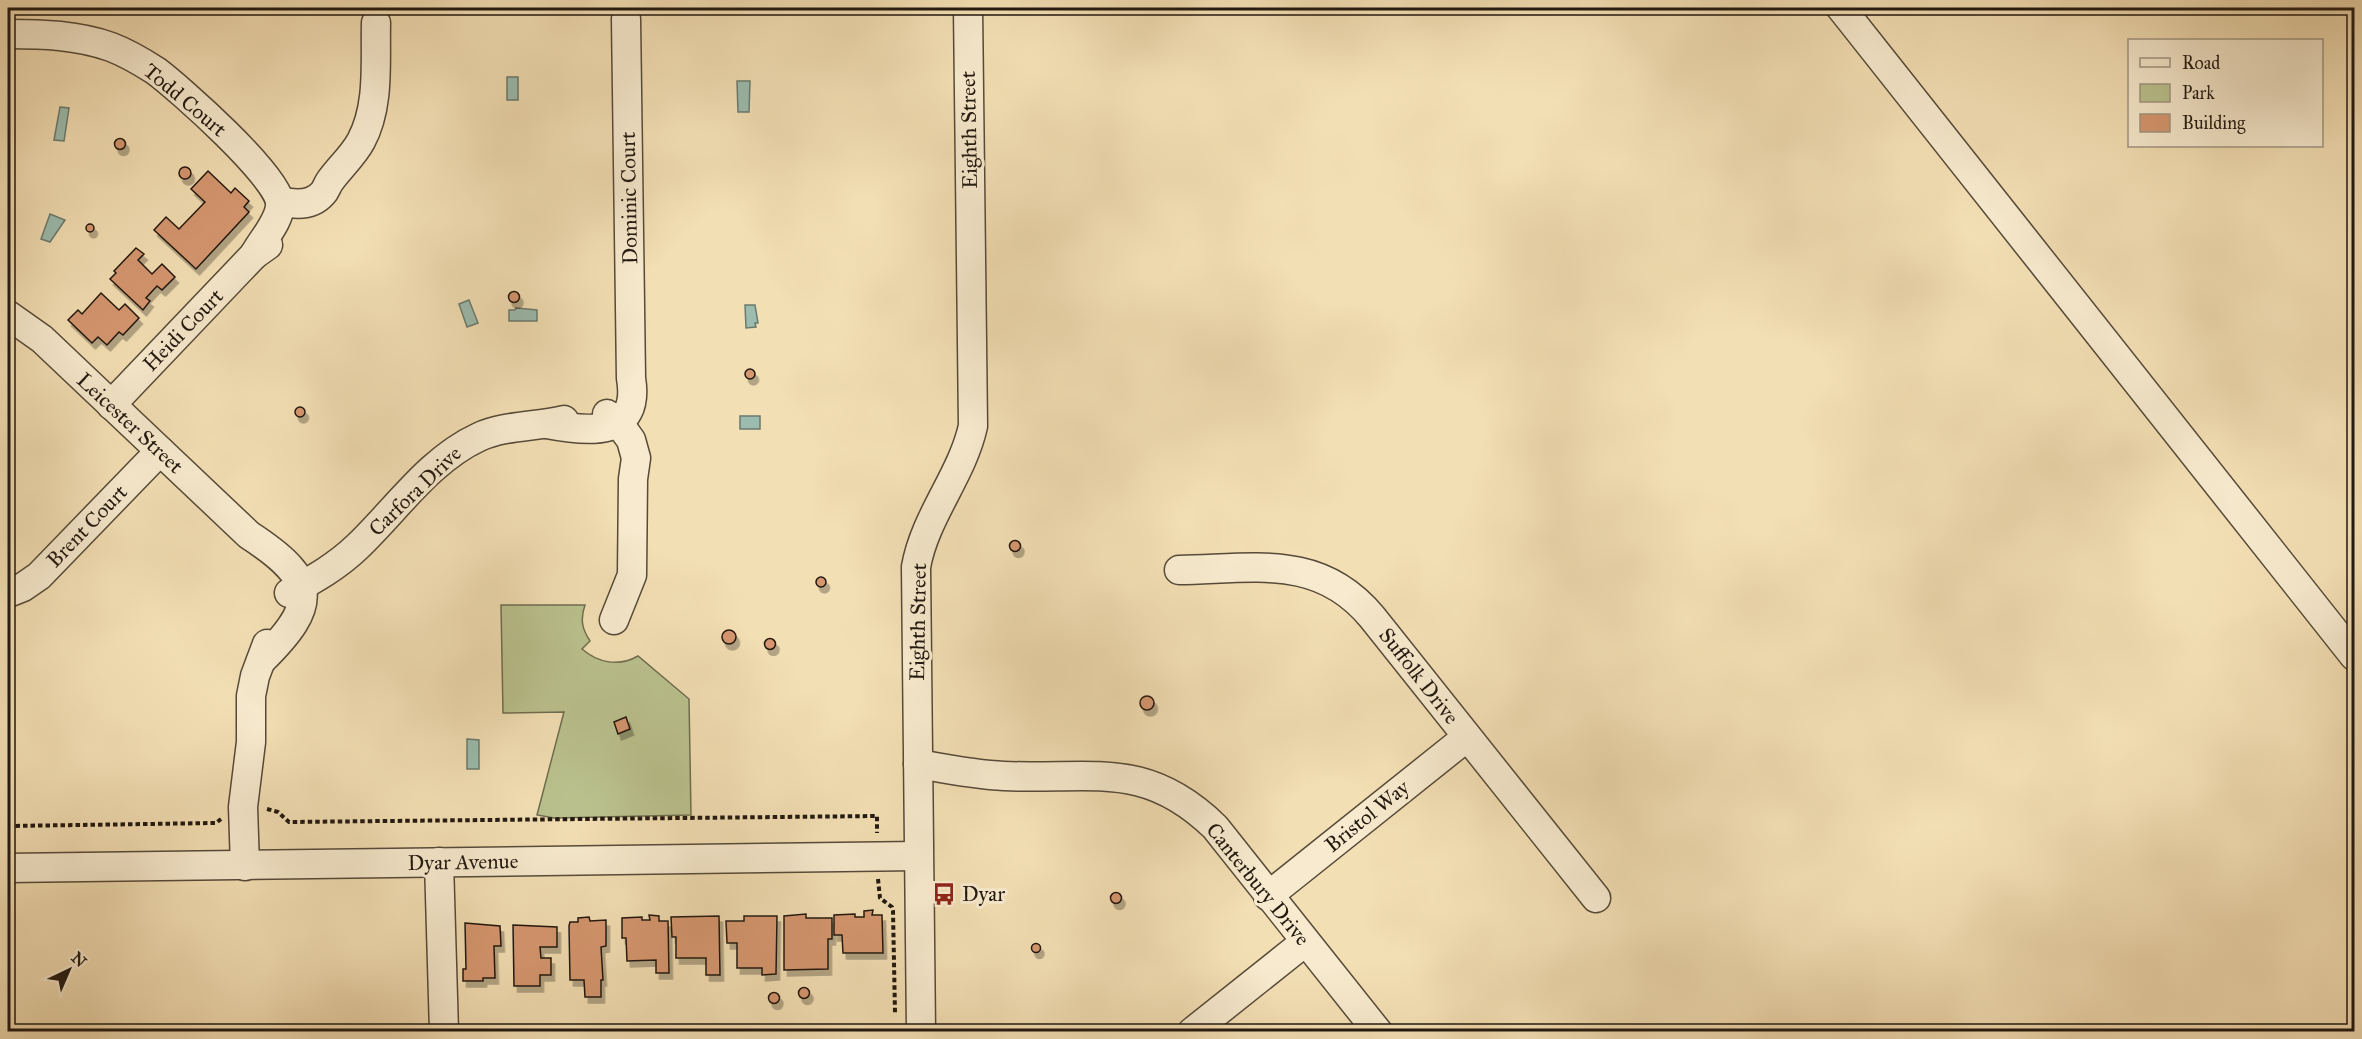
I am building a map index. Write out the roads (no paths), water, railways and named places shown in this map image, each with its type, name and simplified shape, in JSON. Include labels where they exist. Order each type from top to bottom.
[{"type":"street","name":"Eighth Street","points":[[921,1032],[916,567],[925,532],[968,446],[973,426],[968,8]]},
{"type":"street","points":[[1841,8],[2355,656]]},
{"type":"street","name":"Dominic Court","points":[[612,421],[631,378],[626,19]]},
{"type":"street","points":[[287,200],[328,183],[351,157],[369,123],[373,105],[376,23]]},
{"type":"street","name":"Todd Court","points":[[8,33],[61,36],[111,47],[133,57],[176,87],[251,159],[287,200]]},
{"type":"street","name":"Heidi Court","points":[[111,405],[254,255],[287,200]]},
{"type":"street","name":"Leicester Street","points":[[8,315],[42,339],[249,535],[279,574],[297,592]]},
{"type":"street","name":"Carfora Drive","points":[[297,592],[356,548],[443,459],[462,445],[481,435],[501,430],[573,418],[612,421]]},
{"type":"street","points":[[612,421],[626,453],[633,479],[632,575],[614,620]]},
{"type":"street","name":"Brent Court","points":[[8,593],[23,587],[39,576],[160,451]]},
{"type":"street","name":"Suffolk Drive","points":[[1179,570],[1279,569],[1304,572],[1325,579],[1359,601],[1596,898]]},
{"type":"street","points":[[253,866],[251,696],[271,632],[297,592]]},
{"type":"street","name":"Bristol Way","points":[[1268,896],[1467,737]]},
{"type":"street","name":"Canterbury Drive","points":[[918,778],[1003,776],[1120,778],[1144,782],[1165,789],[1183,800],[1215,827],[1378,1032]]},
{"type":"street","name":"Dyar Avenue","points":[[8,867],[253,866],[918,856]]},
{"type":"street","points":[[439,862],[444,1032]]},
{"type":"street","points":[[1192,1032],[1305,942]]},
{"type":"place","name":"Dyar","points":[[944,894]]}]
